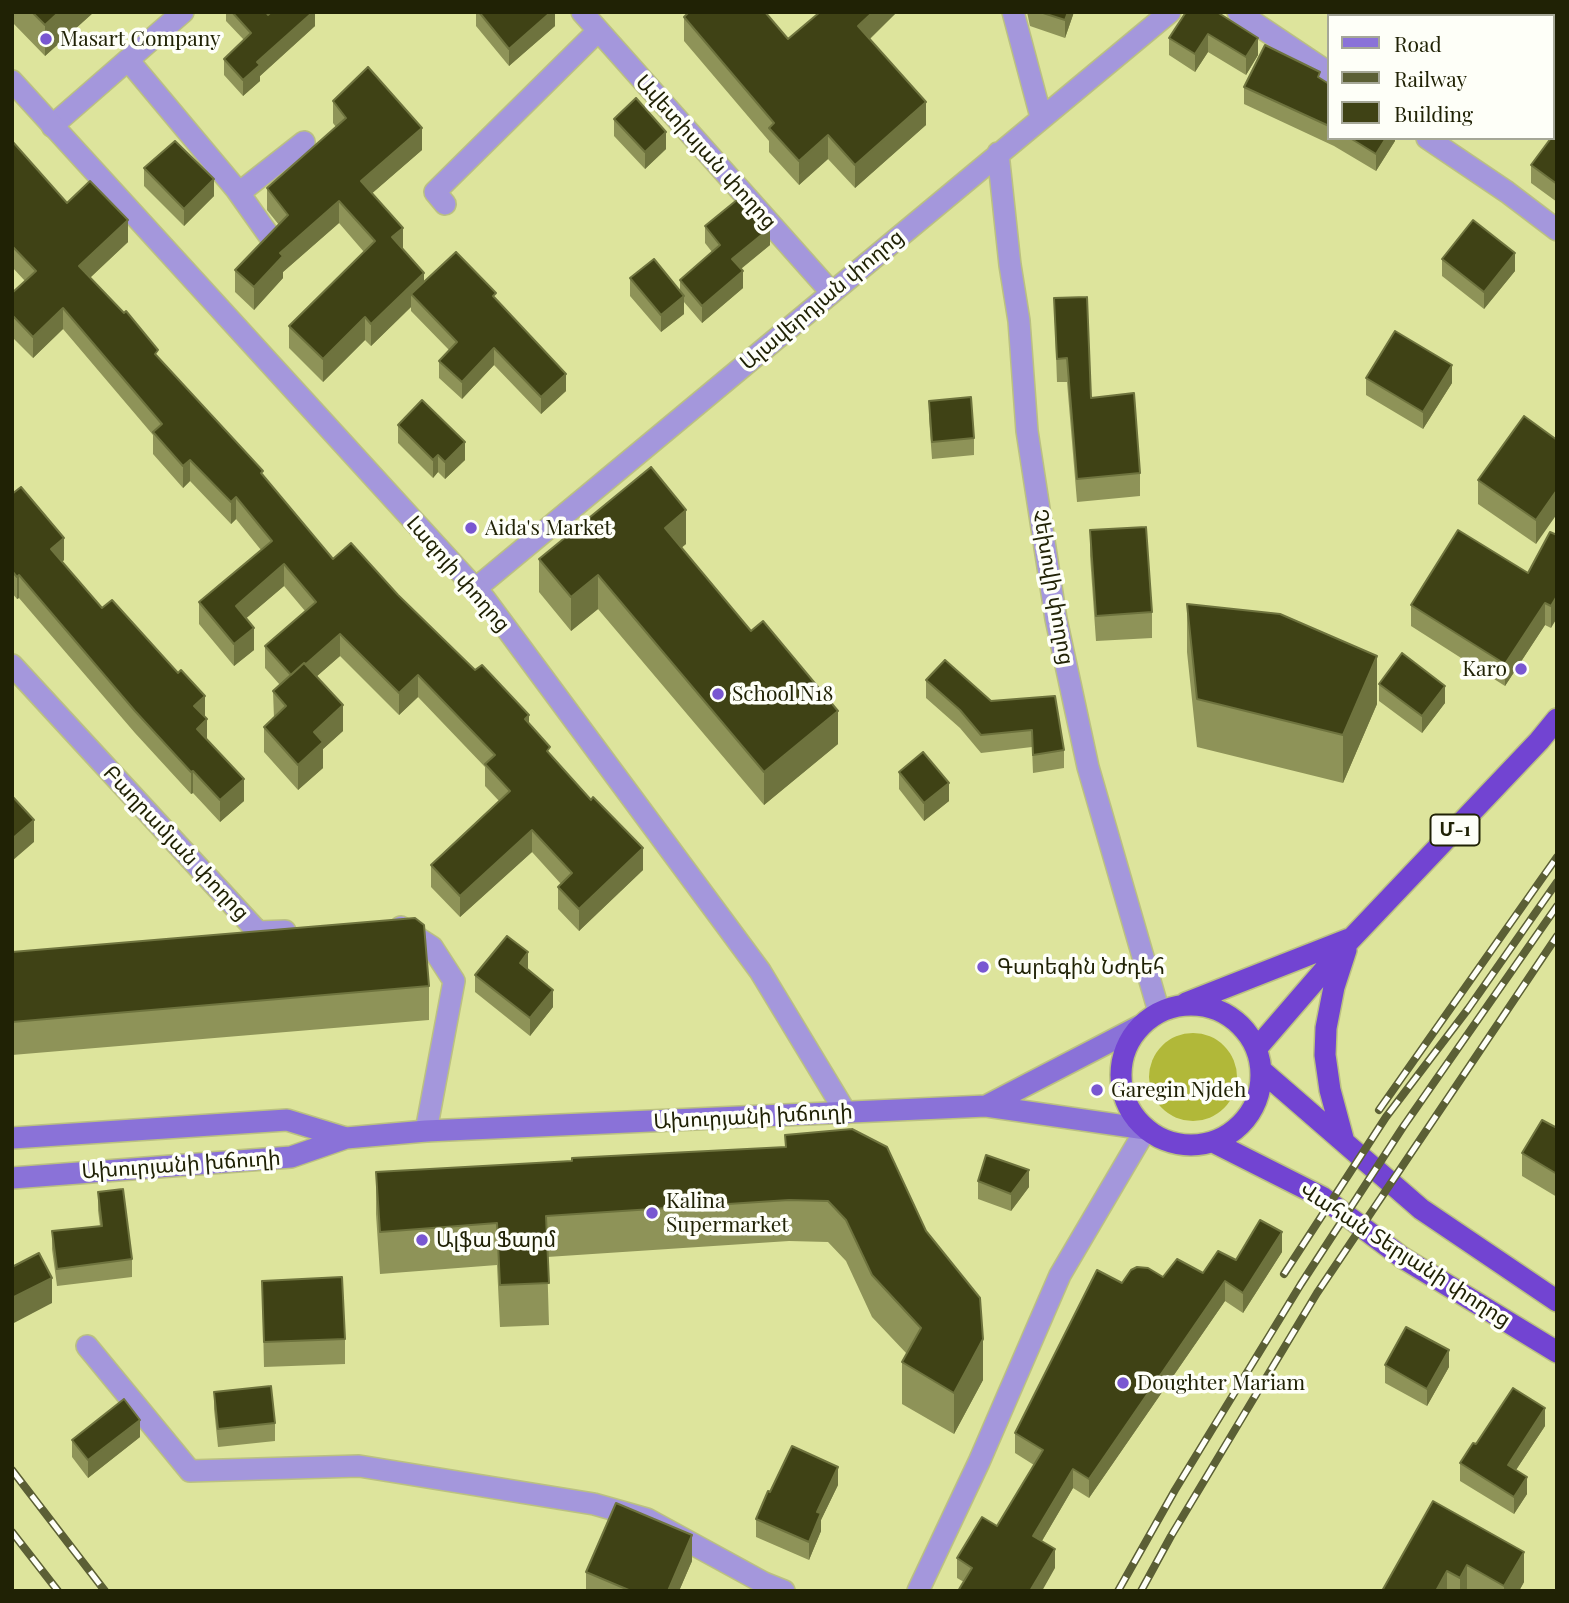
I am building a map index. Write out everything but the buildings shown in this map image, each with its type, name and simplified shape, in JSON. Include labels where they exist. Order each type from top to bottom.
[{"type":"highway","name":"Մ-1","points":[[1257,1048],[1351,939],[1557,719]]},
{"type":"highway","points":[[1344,1142],[1330,1090],[1325,1055],[1326,1028],[1334,987],[1351,939]]},
{"type":"highway","name":"Մ-1","points":[[1181,1005],[1351,939]]},
{"type":"highway","points":[[1181,1005],[1227,1013],[1245,1028],[1257,1048],[1262,1071],[1260,1094],[1250,1115],[1233,1132],[1213,1142],[1190,1145],[1167,1141],[1146,1129],[1131,1112],[1122,1091],[1121,1068],[1127,1045],[1140,1026],[1159,1012],[1181,1005]]},
{"type":"highway","points":[[1262,1071],[1422,1209],[1557,1301]]},
{"type":"highway","name":"Վահան Տերյանի փողոց","points":[[1213,1142],[1322,1197],[1403,1258],[1557,1352]]},
{"type":"main road","name":"Ախուրյանի խճուղի","points":[[12,1178],[290,1157],[346,1138],[426,1131],[986,1106],[1140,1026]]},
{"type":"main road","points":[[986,1106],[1146,1129]]},
{"type":"main road","name":"Ախուրյանի խճուղի","points":[[12,1138],[287,1120],[346,1138]]},
{"type":"street","points":[[52,126],[183,12]]},
{"type":"street","name":"Ավետիսյան փողոց","points":[[582,12],[831,292]]},
{"type":"street","points":[[1013,12],[1041,117]]},
{"type":"street","name":"Ալավերդյան փողոց","points":[[475,589],[1170,12]]},
{"type":"street","points":[[1238,12],[1328,72]]},
{"type":"street","points":[[445,204],[435,192],[598,31]]},
{"type":"street","points":[[128,60],[239,193],[270,237]]},
{"type":"street","name":"Լազոյի փողոց","points":[[12,81],[475,589],[760,971],[846,1112]]},
{"type":"street","points":[[1430,140],[1507,192],[1557,230]]},
{"type":"street","points":[[239,193],[304,142]]},
{"type":"street","name":"Չեխովի փողոց","points":[[998,153],[1019,321],[1027,431],[1056,619],[1088,767],[1159,1012]]},
{"type":"street","name":"Բաղրամյան փողոց","points":[[12,665],[258,932],[307,930]]},
{"type":"street","points":[[386,927],[399,926],[432,947],[454,981],[426,1131]]},
{"type":"street","points":[[918,1591],[979,1462],[1060,1275],[1146,1129]]},
{"type":"street","points":[[88,1346],[190,1471],[359,1466],[594,1504],[646,1519],[764,1583],[784,1591]]},
{"type":"shaded area","points":[[1193,1033],[1218,1040],[1230,1052],[1237,1077],[1230,1102],[1218,1114],[1193,1121],[1168,1114],[1156,1102],[1149,1077],[1156,1052],[1168,1040]]},
{"type":"railway","points":[[1379,1110],[1557,857]]},
{"type":"railway","points":[[1284,1274],[1386,1117],[1468,1009],[1557,882]]},
{"type":"railway","points":[[1118,1591],[1175,1490],[1301,1284],[1403,1127],[1557,906]]},
{"type":"railway","points":[[1141,1591],[1171,1536],[1317,1293],[1557,936]]},
{"type":"railway","points":[[12,1470],[105,1591]]},
{"type":"railway","points":[[12,1532],[58,1591]]},
{"type":"place","name":"Masart Company","points":[[46,39]]},
{"type":"place","name":"Aida's Market","points":[[471,528]]},
{"type":"place","name":"Karo","points":[[1521,669]]},
{"type":"place","name":"School N18","points":[[718,694]]},
{"type":"place","name":"Գարեգին Նժդեհ","points":[[983,967]]},
{"type":"place","name":"Garegin Njdeh","points":[[1097,1090]]},
{"type":"place","name":"Kalina Supermarket","points":[[652,1213]]},
{"type":"place","name":"Ալֆա Ֆարմ","points":[[422,1240]]},
{"type":"place","name":"Doughter Mariam","points":[[1123,1383]]}]
